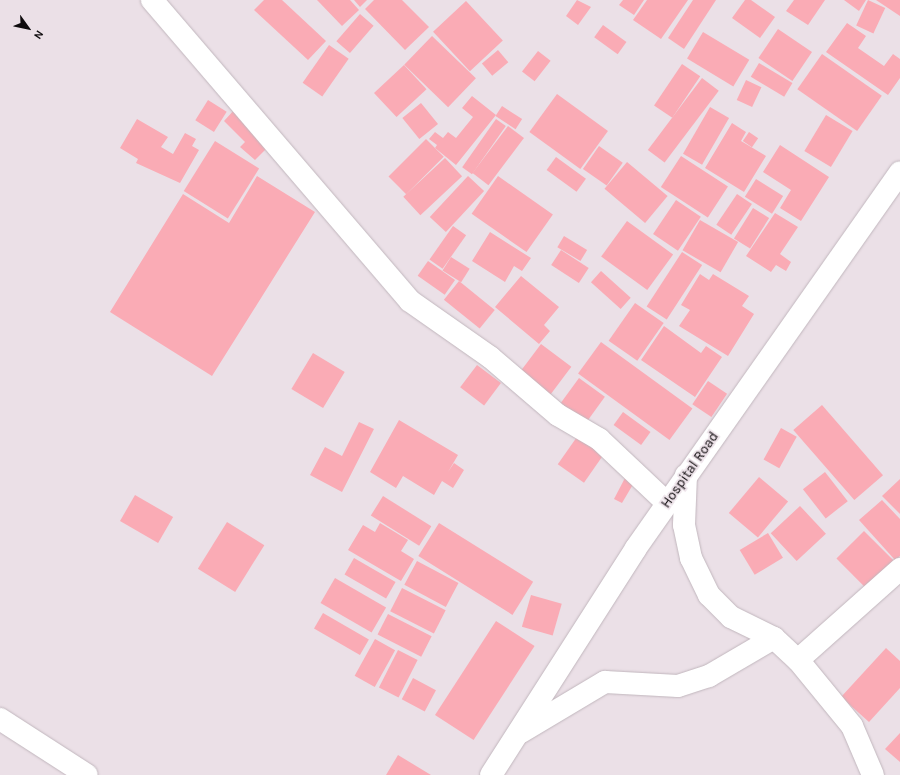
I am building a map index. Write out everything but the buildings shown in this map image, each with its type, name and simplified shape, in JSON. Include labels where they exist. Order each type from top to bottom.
[{"type":"street","points":[[152,0],[410,301],[490,358],[558,415],[599,438],[667,503]]},
{"type":"street","name":"Hospital Road","points":[[490,775],[686,475],[900,172]]},
{"type":"street","points":[[686,475],[684,524],[691,558],[710,595],[731,617],[774,638],[798,660],[852,726],[873,775]]},
{"type":"street","points":[[798,660],[900,568]]},
{"type":"street","points":[[517,734],[605,682],[678,686],[709,676],[774,638]]},
{"type":"street","points":[[0,719],[87,775]]}]
